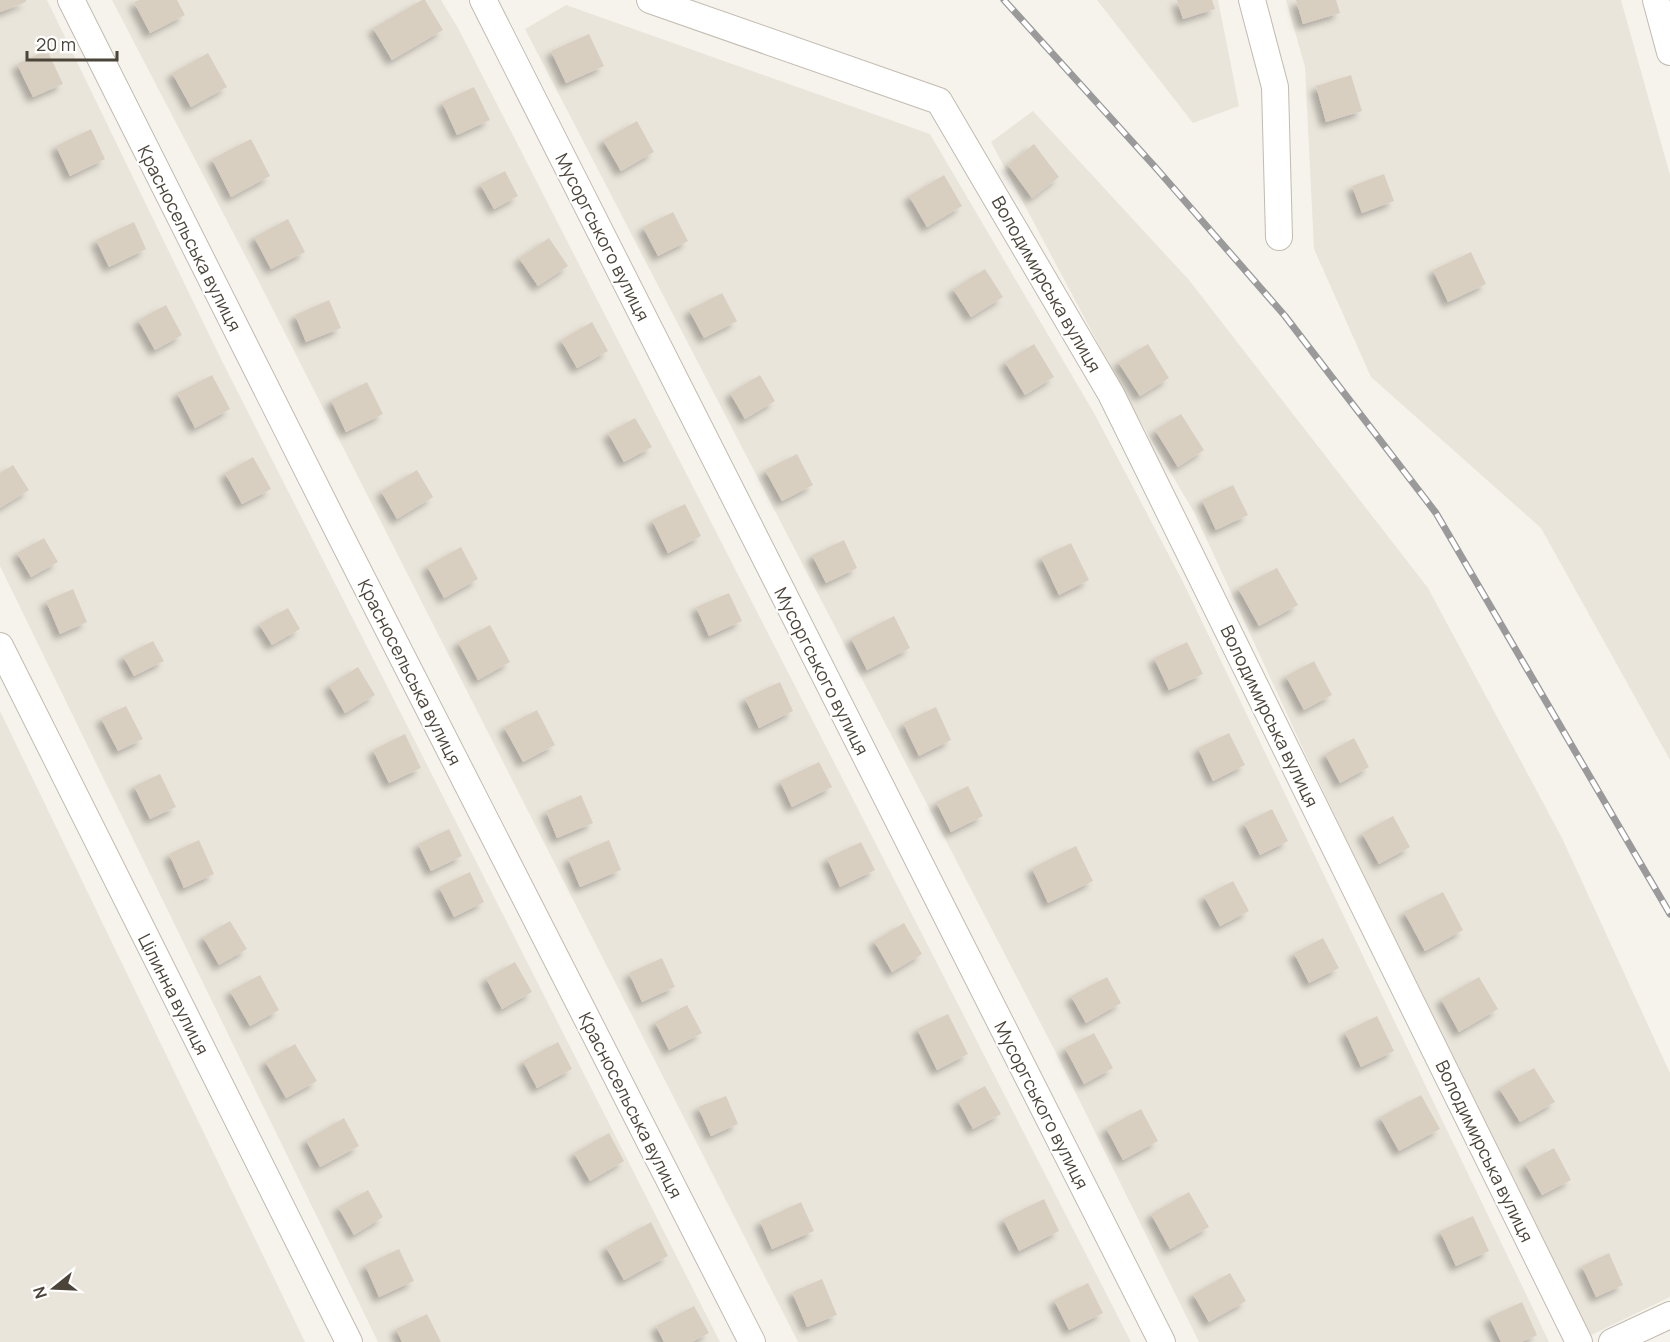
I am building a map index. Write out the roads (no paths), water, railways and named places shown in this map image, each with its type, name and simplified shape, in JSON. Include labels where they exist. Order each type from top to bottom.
[{"type":"street","name":"Красносельська вулиця","points":[[71,0],[343,542],[752,1342]]},
{"type":"street","name":"Мусоргського вулиця","points":[[483,0],[1162,1342]]},
{"type":"street","name":"Володимирська вулиця","points":[[650,0],[939,101],[1112,394],[1579,1342]]},
{"type":"street","points":[[1252,0],[1275,87],[1279,237]]},
{"type":"street","points":[[1656,0],[1670,52]]},
{"type":"street","name":"Цілинна вулиця","points":[[0,646],[349,1342]]},
{"type":"street","points":[[1612,1342],[1670,1315]]},
{"type":"railway","points":[[1004,0],[1156,168],[1285,316],[1436,513],[1670,914]]}]
